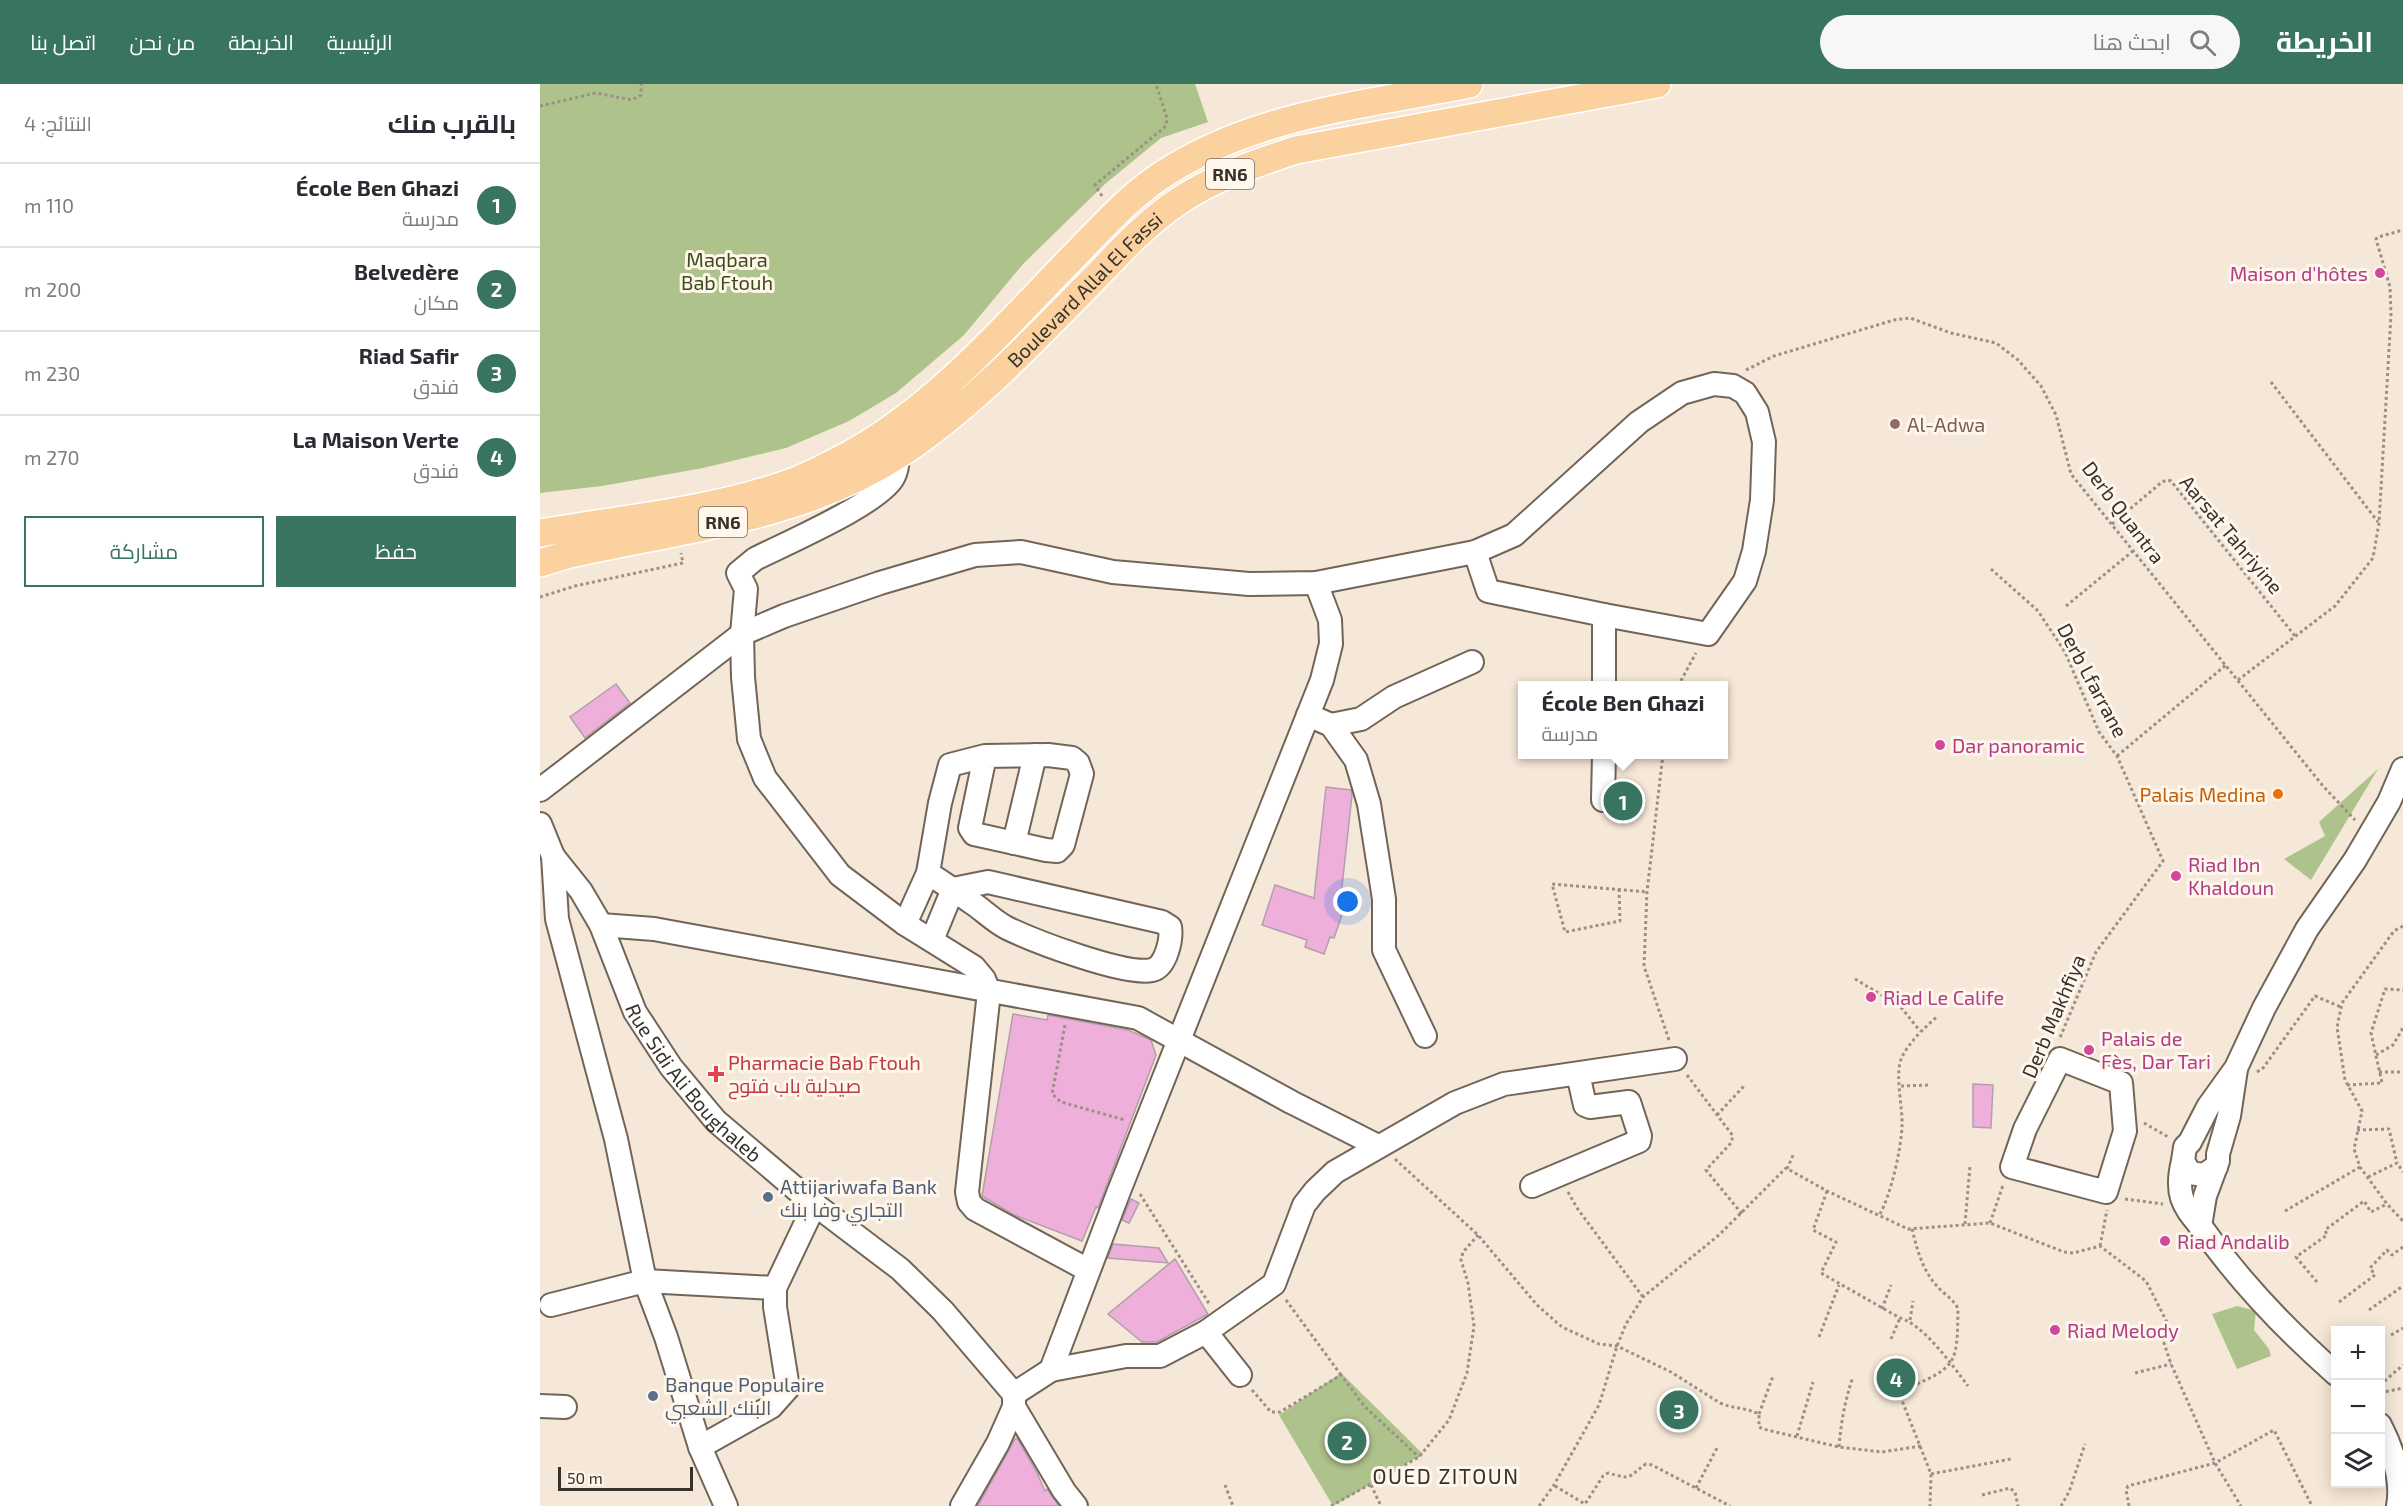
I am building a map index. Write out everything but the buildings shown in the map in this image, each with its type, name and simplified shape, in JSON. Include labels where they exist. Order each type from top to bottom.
[{"type":"main road","name":"Boulevard Allal El Fassi","points":[[540,563],[566,555],[791,506],[836,488],[890,444],[932,397],[1020,312],[1123,206],[1159,177],[1237,135],[1340,109],[1441,87],[1469,84]]},
{"type":"main road","name":"Boulevard Allal El Fassi","points":[[540,533],[733,500],[773,489],[890,444],[947,419],[1000,374],[1142,231],[1176,203],[1218,179],[1254,164],[1296,150],[1657,84]]},
{"type":"street","points":[[540,790],[742,634],[784,616],[880,583],[975,555],[1021,552],[1113,572],[1249,584],[1316,583],[1475,552],[1514,535],[1639,422],[1682,393],[1714,384],[1733,386],[1745,393],[1757,412],[1764,442],[1762,500],[1754,551],[1745,581],[1708,634],[1488,591],[1475,552]]},
{"type":"street","points":[[890,444],[894,477],[878,494],[755,559],[738,573],[746,589],[742,634],[743,677],[749,739],[765,778],[840,875],[905,924],[974,967],[984,979],[989,992],[967,1192],[969,1202],[975,1209],[1088,1270]]},
{"type":"street","points":[[1051,1370],[1144,1125],[1322,680],[1331,644],[1330,620],[1316,583]]},
{"type":"street","points":[[1604,615],[1604,681]]},
{"type":"street","points":[[1331,725],[1361,719],[1394,697],[1472,662]]},
{"type":"street","points":[[1308,715],[1331,725],[1356,760],[1369,804],[1384,899],[1384,950],[1425,1036]]},
{"type":"street","points":[[905,924],[928,873],[940,803],[950,765],[985,756],[1035,755],[1072,758],[1078,763],[1082,774],[1063,845],[1058,851],[1046,850],[974,834],[970,828],[985,756]]},
{"type":"street","points":[[1014,843],[1035,755]]},
{"type":"street","points":[[1603,801],[1604,759]]},
{"type":"street","points":[[2331,1370],[2291,1334],[2231,1268],[2189,1213],[2181,1196],[2179,1185],[2186,1152],[2208,1107],[2236,1068],[2264,1008],[2307,929],[2370,835],[2389,802],[2403,769]]},
{"type":"street","points":[[540,824],[556,919],[616,1139],[645,1281],[666,1337],[700,1447],[726,1506]]},
{"type":"street","name":"Rue Sidi Ali Boughaleb","points":[[546,856],[581,891],[601,925],[635,1012],[671,1067],[716,1121],[815,1204],[900,1269],[943,1311],[1014,1400],[1064,1491],[1076,1506]]},
{"type":"street","points":[[928,873],[1006,927],[1066,952],[1141,970],[1158,968],[1167,952],[1170,927],[1162,922],[988,882],[953,889]]},
{"type":"street","points":[[932,939],[953,889]]},
{"type":"street","points":[[601,925],[654,929],[1138,1018],[1178,1042],[1378,1146]]},
{"type":"street","points":[[962,1506],[998,1443],[1014,1400],[1051,1370],[1126,1356],[1160,1356],[1213,1327],[1274,1284],[1304,1205],[1335,1172],[1455,1103],[1504,1084],[1675,1059]]},
{"type":"street","points":[[2060,1059],[2121,1083],[2125,1131],[2106,1192],[2077,1184],[2012,1167],[2025,1129],[2060,1059]]},
{"type":"street","points":[[2200,1226],[2205,1196],[2217,1161],[2232,1100],[2236,1068]]},
{"type":"street","points":[[1532,1186],[1639,1141],[1640,1136],[1629,1102],[1585,1105],[1578,1074]]},
{"type":"street","points":[[2204,1139],[2215,1147],[2217,1161],[2211,1173],[2197,1175],[2185,1168],[2186,1152],[2204,1139]]},
{"type":"street","points":[[700,1447],[771,1407],[788,1388],[775,1307],[775,1288],[815,1204]]},
{"type":"street","points":[[551,1305],[645,1281],[775,1288]]},
{"type":"street","points":[[1213,1327],[1239,1375]]},
{"type":"street","points":[[540,1406],[565,1407]]},
{"type":"street","points":[[2385,1434],[2389,1441],[2396,1471],[2400,1495],[2398,1506]]},
{"type":"path","points":[[540,106],[596,93],[632,100],[641,95],[641,84]]},
{"type":"path","points":[[1104,200],[1095,184],[1166,126],[1167,118],[1156,84]]},
{"type":"path","points":[[2238,680],[2335,606],[2367,568],[2377,545],[2391,315],[2390,287],[2376,239],[2403,230]]},
{"type":"path","name":"Derb Quantra","points":[[1744,370],[1774,356],[1894,320],[1910,318],[1951,333],[1996,343],[2018,360],[2041,386],[2056,416],[2071,474],[2323,786],[2370,835]]},
{"type":"path","points":[[2271,382],[2379,523]]},
{"type":"path","name":"Aarsat Tahriyine","points":[[2112,524],[2162,482],[2171,481],[2295,636]]},
{"type":"path","points":[[2066,606],[2133,551]]},
{"type":"path","name":"Derb Lfarrane","points":[[1991,569],[2038,611],[2065,652],[2099,732],[2117,756]]},
{"type":"path","points":[[1681,681],[1708,634]]},
{"type":"path","points":[[2117,756],[2226,665]]},
{"type":"path","name":"Derb Makhfiya","points":[[2058,1043],[2096,952],[2163,861],[2117,756]]},
{"type":"path","points":[[1662,759],[1647,892],[1644,966],[1675,1059],[1733,1136],[1733,1139],[1708,1167],[1706,1173],[1742,1214]]},
{"type":"path","points":[[1619,889],[1620,921],[1565,932],[1552,884],[1619,889],[1647,892]]},
{"type":"path","points":[[2403,926],[2394,931],[2341,1007],[2337,1027],[2347,1085],[2362,1111],[2356,1130],[2354,1149],[2360,1167],[2386,1204],[2403,1221]]},
{"type":"path","points":[[1855,979],[1899,1006],[1920,1031]]},
{"type":"path","points":[[2347,1085],[2382,1083],[2371,1033],[2385,989],[2403,990]]},
{"type":"path","points":[[2236,1068],[2252,1073],[2263,1068],[2315,996],[2341,1007]]},
{"type":"path","points":[[1069,1005],[1052,1094],[1061,1102],[1144,1125]]},
{"type":"path","points":[[1880,1214],[1888,1199],[1899,1155],[1902,1127],[1899,1072],[1901,1059],[1920,1031],[1938,1016]]},
{"type":"path","points":[[2376,1055],[2393,1045],[2403,1028]]},
{"type":"path","points":[[2379,1072],[2403,1072]]},
{"type":"path","points":[[1900,1086],[1931,1085]]},
{"type":"path","points":[[1718,1115],[1744,1086]]},
{"type":"path","points":[[2356,1130],[2389,1129],[2397,1163],[2403,1172]]},
{"type":"path","points":[[1378,1146],[1409,1171],[1478,1235],[1537,1305],[1562,1327],[1599,1344],[1617,1346],[1671,1372],[1720,1403],[1743,1407],[1759,1414]]},
{"type":"path","points":[[1539,1506],[1554,1485],[1599,1405],[1617,1346],[1626,1324],[1643,1297],[1742,1214],[1787,1169],[1794,1153]]},
{"type":"path","points":[[2367,1177],[2397,1163]]},
{"type":"path","points":[[1965,1224],[1970,1166]]},
{"type":"path","points":[[2285,1211],[2360,1167]]},
{"type":"path","points":[[1787,1169],[1827,1191],[1912,1229],[1990,1223],[2064,1252],[2073,1253],[2100,1246]]},
{"type":"path","points":[[1990,1223],[2005,1181]]},
{"type":"path","points":[[1122,1182],[1141,1195],[1213,1327]]},
{"type":"path","points":[[1827,1191],[1813,1230],[1836,1242],[1821,1273],[1899,1318],[1910,1320],[1968,1386]]},
{"type":"path","points":[[1568,1192],[1577,1208],[1643,1297]]},
{"type":"path","points":[[2317,1282],[2296,1257],[2326,1235],[2325,1230],[2364,1200],[2371,1212],[2386,1204]]},
{"type":"path","points":[[2100,1246],[2108,1206]]},
{"type":"path","points":[[1912,1229],[1926,1273],[1948,1299],[1958,1305],[1958,1347],[1951,1364],[1935,1376],[1904,1390],[1901,1398],[1931,1474],[1930,1506]]},
{"type":"path","points":[[1331,1506],[1419,1457],[1449,1420],[1467,1373],[1474,1326],[1468,1283],[1461,1260],[1464,1252],[1478,1235]]},
{"type":"path","points":[[2100,1246],[2146,1281],[2173,1334],[2173,1338],[2164,1343],[2171,1364],[2215,1463],[2241,1506]]},
{"type":"path","points":[[2339,1302],[2375,1275],[2370,1268],[2387,1250],[2392,1255],[2403,1247]]},
{"type":"path","points":[[1274,1284],[1365,1407],[1419,1457]]},
{"type":"path","points":[[1818,1337],[1839,1285]]},
{"type":"path","points":[[1882,1309],[1891,1285]]},
{"type":"path","points":[[2369,1310],[2401,1287],[2403,1294]]},
{"type":"path","points":[[1910,1320],[1913,1301]]},
{"type":"path","points":[[1891,1339],[1899,1318]]},
{"type":"path","points":[[2391,1335],[2403,1328]]},
{"type":"path","points":[[2135,1373],[2171,1364]]},
{"type":"path","points":[[2385,1381],[2403,1365]]},
{"type":"path","points":[[1239,1375],[1271,1412],[1275,1413],[1341,1375]]},
{"type":"path","points":[[1773,1376],[1759,1414],[1760,1427],[1763,1429],[1839,1447],[1882,1452],[1921,1446]]},
{"type":"path","points":[[1839,1447],[1841,1422],[1853,1377]]},
{"type":"path","points":[[1797,1436],[1813,1382]]},
{"type":"path","points":[[2385,1392],[2403,1388]]},
{"type":"path","points":[[2129,1506],[2128,1486],[2215,1463],[2274,1430],[2312,1506]]},
{"type":"path","points":[[2061,1506],[2069,1492],[2085,1444]]},
{"type":"path","points":[[1696,1488],[1718,1448]]},
{"type":"path","points":[[1931,1474],[2011,1459]]},
{"type":"path","points":[[1554,1485],[1585,1504],[1603,1476],[1608,1473],[1623,1478],[1633,1476],[1646,1464],[1730,1506]]},
{"type":"path","points":[[1225,1485],[1233,1506]]},
{"type":"path","points":[[1371,1485],[1381,1506]]},
{"type":"path","points":[[1982,1495],[2010,1488],[2015,1492],[2018,1506]]},
{"type":"green space","name":"Maqbara Bab Ftouh","points":[[540,84],[1195,84],[1208,122],[1161,138],[1105,184],[1023,264],[964,335],[896,393],[849,421],[786,448],[703,468],[602,486],[540,493]]},
{"type":"green space","points":[[2378,769],[2311,880],[2284,859],[2325,836],[2319,822]]},
{"type":"green space","points":[[2237,1306],[2256,1311],[2254,1330],[2269,1349],[2271,1356],[2237,1369],[2212,1314]]},
{"type":"green space","points":[[1341,1373],[1423,1454],[1333,1506],[1279,1415]]},
{"type":"place","name":"Maison d'hôtes","points":[[2380,273]]},
{"type":"place","name":"Al-Adwa","points":[[1895,424]]},
{"type":"place","name":"Dar panoramic","points":[[1940,745]]},
{"type":"place","name":"Palais Medina","points":[[2278,794]]},
{"type":"place","name":"École Ben Ghazi","points":[[1623,801]]},
{"type":"place","name":"Riad Ibn Khaldoun","points":[[2176,876]]},
{"type":"place","name":"Riad Le Calife","points":[[1871,997]]},
{"type":"place","name":"Palais de Fès, Dar Tari","points":[[2089,1050]]},
{"type":"place","name":"Pharmacie Bab Ftouh صيدلية باب فتوح","points":[[716,1074]]},
{"type":"place","name":"Attijariwafa Bank التجاري وفا بنك","points":[[768,1197]]},
{"type":"place","name":"Riad Andalib","points":[[2165,1241]]},
{"type":"place","name":"Riad Melody","points":[[2055,1330]]},
{"type":"place","name":"La Maison Verte","points":[[1896,1378]]},
{"type":"place","name":"Banque Populaire البنك الشعبي","points":[[653,1396]]},
{"type":"place","name":"Riad Safir","points":[[1679,1410]]},
{"type":"place","name":"Belvedère","points":[[1347,1441]]},
{"type":"district","name":"OUED ZITOUN","points":[[1446,1475]]}]
